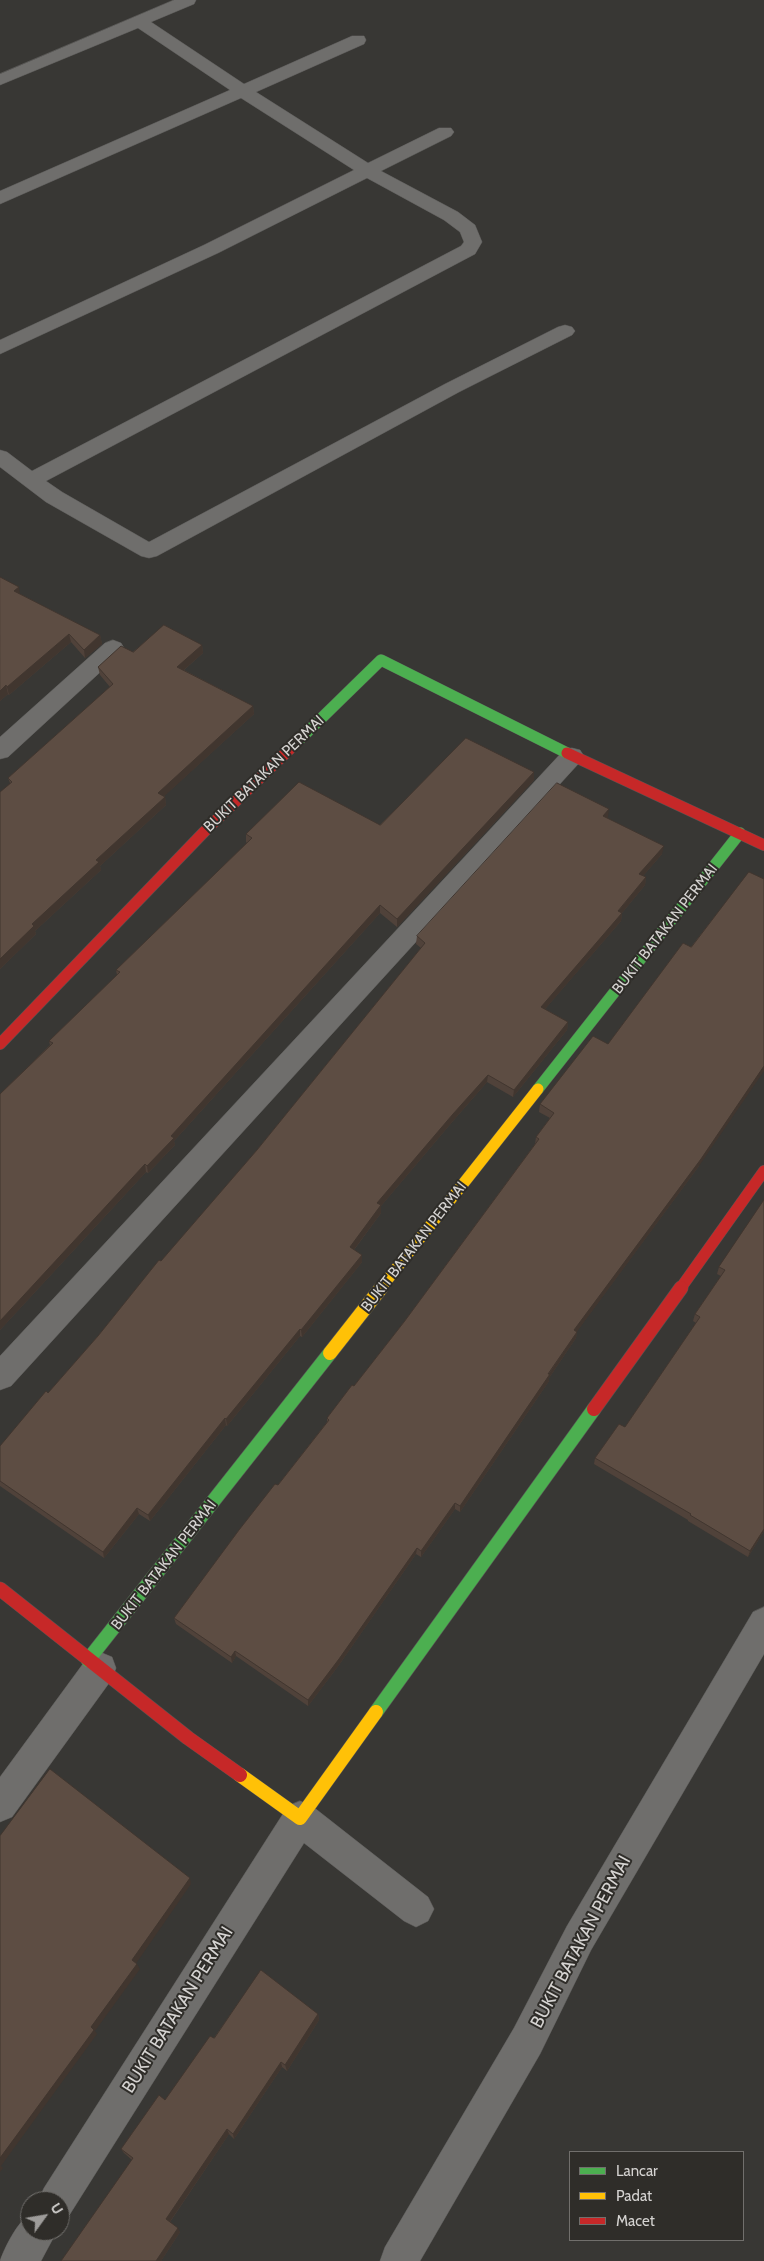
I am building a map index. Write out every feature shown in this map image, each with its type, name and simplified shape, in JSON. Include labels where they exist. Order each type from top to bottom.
[{"type":"street","points":[[0,80],[188,0]]},
{"type":"street","points":[[31,480],[468,250],[473,242],[468,229],[451,216],[368,171],[241,90],[139,21]]},
{"type":"street","points":[[0,198],[358,40]]},
{"type":"street","points":[[0,348],[211,249],[446,132]]},
{"type":"street","points":[[0,457],[54,497],[149,551],[452,388],[565,332]]},
{"type":"street","points":[[0,751],[113,648]]},
{"type":"street","name":"BUKIT BATAKAN PERMAI","points":[[0,1044],[204,832],[382,660],[572,756],[764,845]]},
{"type":"street","points":[[0,1377],[572,756]]},
{"type":"street","name":"BUKIT BATAKAN PERMAI","points":[[0,1805],[94,1664],[740,833]]},
{"type":"street","name":"BUKIT BATAKAN PERMAI","points":[[63,2191],[300,1818],[764,1171]]},
{"type":"street","points":[[0,1589],[188,1738],[300,1818],[416,1909]]},
{"type":"street","name":"BUKIT BATAKAN PERMAI","points":[[399,2261],[527,2041],[579,1938],[764,1624]]},
{"type":"street","points":[[18,2261],[31,2241]]},
{"type":"building","points":[[0,577],[19,587],[14,591],[100,635],[84,650],[69,634],[0,691]]},
{"type":"building","points":[[164,625],[202,645],[177,667],[253,706],[158,793],[165,797],[96,860],[99,862],[32,924],[34,926],[0,959],[0,792],[12,782],[8,778],[113,684],[98,667],[121,646],[133,652]]},
{"type":"building","points":[[466,738],[534,772],[397,919],[380,905],[171,1136],[174,1138],[147,1166],[145,1164],[0,1321],[0,1094],[53,1043],[49,1041],[120,972],[116,970],[252,838],[246,834],[299,782],[380,825]]},
{"type":"building","points":[[557,783],[609,809],[603,816],[664,846],[639,874],[646,877],[618,911],[622,913],[541,1007],[568,1022],[514,1090],[488,1075],[453,1114],[377,1203],[381,1205],[350,1247],[362,1255],[301,1330],[225,1418],[148,1515],[137,1508],[103,1552],[0,1481],[0,1446],[46,1391],[48,1393],[98,1336],[159,1260],[161,1261],[257,1150],[425,943],[417,936]]},
{"type":"building","points":[[749,872],[764,879],[764,1066],[701,1159],[574,1330],[577,1332],[548,1374],[550,1374],[460,1506],[455,1503],[421,1551],[417,1548],[308,1700],[235,1651],[231,1657],[174,1618],[239,1530],[275,1484],[278,1485],[329,1420],[327,1418],[352,1385],[354,1386],[404,1322],[539,1139],[536,1137],[554,1113],[540,1104],[593,1036],[608,1044],[683,943],[691,947]]},
{"type":"building","points":[[764,1200],[764,1529],[750,1551],[595,1458],[619,1424],[625,1427],[700,1317],[695,1314],[725,1270],[719,1267]]},
{"type":"building","points":[[50,1769],[190,1878],[132,1960],[137,1964],[91,2027],[94,2030],[0,2158],[0,1836]]},
{"type":"building","points":[[261,1970],[318,2014],[285,2065],[281,2062],[233,2134],[227,2129],[166,2219],[178,2228],[156,2261],[61,2261],[133,2158],[121,2149],[159,2095],[165,2100],[210,2036],[214,2038]]},
{"type":"traffic: fast","points":[[295,744],[381,660],[567,753]]},
{"type":"traffic: fast","points":[[538,1089],[740,833]]},
{"type":"traffic: fast","points":[[88,1660],[330,1353]]},
{"type":"traffic: fast","points":[[376,1712],[594,1409]]},
{"type":"traffic: slow","points":[[330,1353],[538,1089]]},
{"type":"traffic: slow","points":[[240,1775],[300,1818],[376,1712]]},
{"type":"traffic: jam","points":[[0,1044],[204,832],[295,744]]},
{"type":"traffic: jam","points":[[567,753],[764,845]]},
{"type":"traffic: jam","points":[[594,1409],[764,1171]]},
{"type":"traffic: jam","points":[[0,1589],[188,1738],[240,1775]]}]
